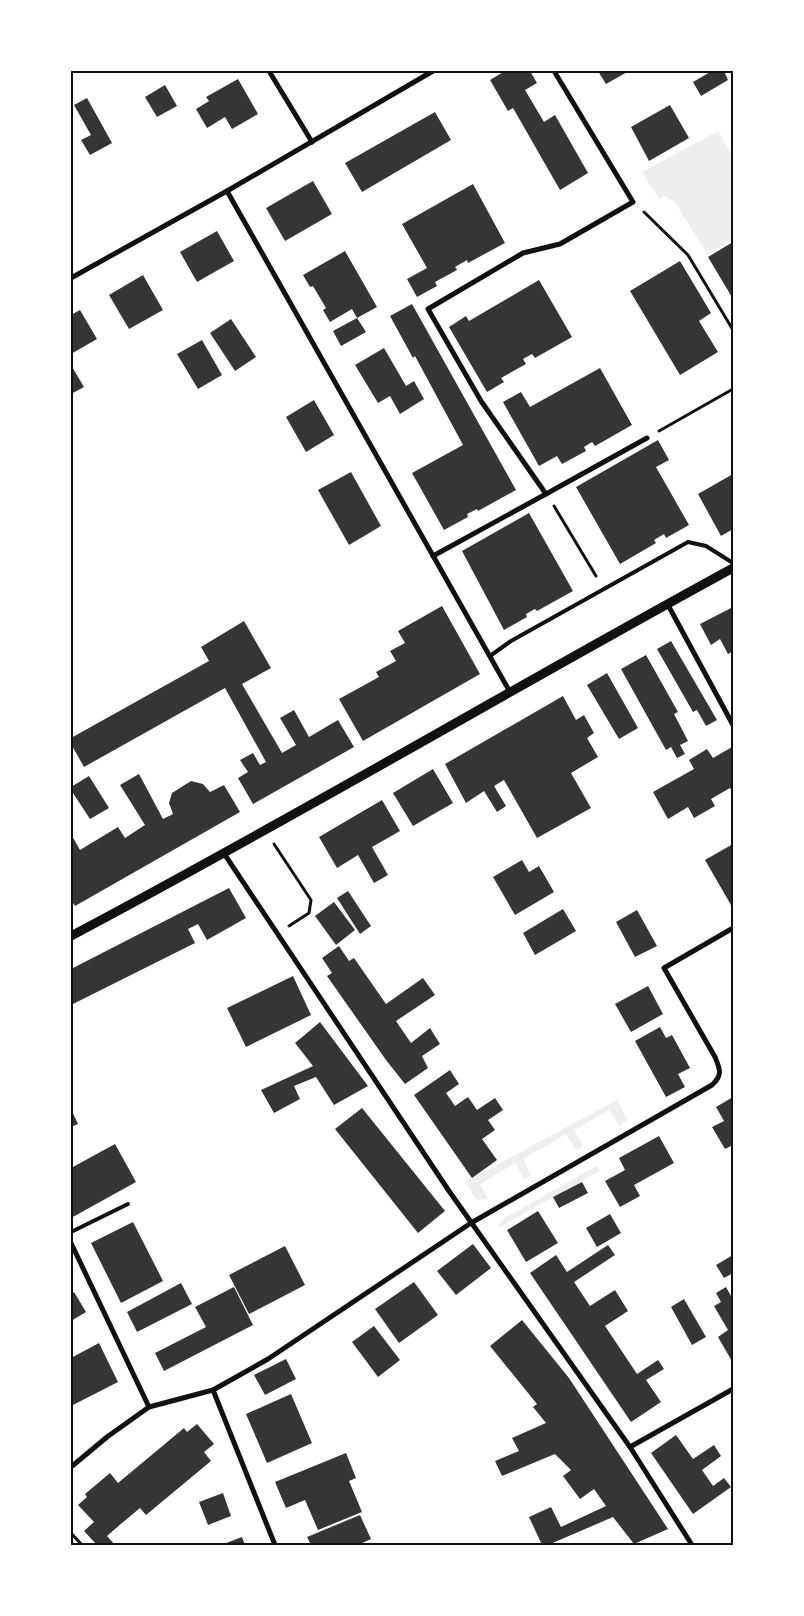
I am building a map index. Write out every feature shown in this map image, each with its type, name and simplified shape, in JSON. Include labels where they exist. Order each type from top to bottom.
[{"type":"street","points":[[268,71],[312,142]]},
{"type":"street","points":[[71,278],[227,191],[433,71]]},
{"type":"street","points":[[546,494],[481,401],[428,309],[523,253],[560,244],[633,202],[554,71]]},
{"type":"street","points":[[227,191],[510,692]]},
{"type":"street","points":[[433,556],[647,438]]},
{"type":"street","points":[[71,936],[419,746],[510,692],[733,568]]},
{"type":"street","points":[[668,605],[733,725]]},
{"type":"street","points":[[223,852],[471,1223],[630,1447],[692,1545]]},
{"type":"street","points":[[71,1467],[107,1437],[149,1407],[213,1390],[268,1359],[471,1223],[704,1090],[719,1079],[720,1072],[715,1057],[664,968],[733,928]]},
{"type":"street","points":[[71,1243],[149,1407]]},
{"type":"street","points":[[630,1447],[733,1389]]},
{"type":"street","points":[[213,1390],[275,1545]]},
{"type":"lane","points":[[490,656],[511,641],[688,542],[706,546],[733,562]]},
{"type":"lane","points":[[71,1232],[128,1204]]},
{"type":"path","points":[[633,202],[688,256],[733,330]]},
{"type":"path","points":[[647,438],[733,389]]},
{"type":"path","points":[[546,494],[604,589]]},
{"type":"path","points":[[264,829],[311,900],[309,913],[277,933]]},
{"type":"path","points":[[71,1533],[82,1545]]},
{"type":"shaded area","points":[[718,131],[733,156],[733,239],[707,254],[675,202],[665,196],[659,199],[642,172]]},
{"type":"shaded area","points":[[617,1100],[628,1120],[619,1126],[609,1110],[574,1130],[583,1146],[576,1150],[566,1134],[523,1159],[531,1175],[524,1179],[515,1163],[480,1184],[488,1199],[477,1200],[465,1182]]},
{"type":"shaded area","points":[[597,1166],[600,1171],[498,1228],[501,1220]]},
{"type":"building","points":[[505,71],[530,71],[537,83],[525,90],[544,122],[555,115],[588,173],[560,190],[513,108],[508,111],[490,80]]},
{"type":"building","points":[[598,71],[629,71],[606,84]]},
{"type":"building","points":[[712,71],[724,71],[728,80],[701,96],[693,82]]},
{"type":"building","points":[[238,79],[258,114],[232,129],[225,117],[207,128],[196,109],[209,101],[206,97]]},
{"type":"building","points":[[165,85],[177,106],[157,117],[145,97]]},
{"type":"building","points":[[87,98],[112,143],[90,155],[81,140],[91,135],[74,105]]},
{"type":"building","points":[[670,105],[689,138],[649,161],[631,127]]},
{"type":"building","points":[[435,112],[451,140],[362,192],[345,163]]},
{"type":"building","points":[[313,181],[332,214],[285,241],[266,208]]},
{"type":"building","points":[[473,184],[505,243],[468,263],[467,260],[455,267],[457,270],[435,282],[437,286],[417,297],[407,279],[427,268],[402,224]]},
{"type":"building","points":[[217,231],[234,261],[197,282],[180,252]]},
{"type":"building","points":[[733,242],[733,299],[708,257]]},
{"type":"building","points":[[345,251],[377,307],[357,318],[352,309],[330,322],[323,310],[326,308],[313,286],[310,287],[303,275]]},
{"type":"building","points":[[680,261],[711,313],[699,321],[718,352],[680,375],[630,291]]},
{"type":"building","points":[[143,275],[163,310],[129,329],[109,295]]},
{"type":"building","points":[[539,280],[572,337],[535,358],[532,354],[523,359],[526,364],[501,378],[504,382],[487,392],[449,327],[466,316],[469,321]]},
{"type":"building","points":[[412,304],[516,490],[478,511],[477,509],[467,514],[468,517],[444,530],[412,473],[463,445],[415,356],[413,358],[390,316]]},
{"type":"building","points":[[80,310],[97,339],[71,354],[71,315]]},
{"type":"building","points":[[357,318],[366,332],[341,346],[333,331]]},
{"type":"building","points":[[231,319],[256,357],[235,371],[210,333]]},
{"type":"building","points":[[202,340],[222,375],[198,389],[177,354]]},
{"type":"building","points":[[384,348],[406,386],[414,381],[424,399],[400,414],[390,396],[378,403],[355,365]]},
{"type":"building","points":[[71,365],[84,387],[71,394]]},
{"type":"building","points":[[600,368],[632,425],[595,446],[592,442],[584,447],[586,451],[562,464],[557,456],[539,466],[503,402],[521,392],[530,407]]},
{"type":"building","points":[[314,400],[334,435],[306,452],[286,417]]},
{"type":"building","points":[[658,440],[669,460],[656,467],[689,525],[666,538],[664,534],[654,540],[656,543],[620,564],[576,487]]},
{"type":"building","points":[[351,472],[381,526],[349,545],[318,490]]},
{"type":"building","points":[[733,474],[733,529],[721,536],[698,494]]},
{"type":"building","points":[[529,513],[573,591],[537,611],[535,609],[526,614],[527,617],[504,630],[462,551]]},
{"type":"building","points":[[442,606],[480,674],[363,741],[339,699],[379,677],[376,672],[396,661],[390,651],[405,643],[398,631]]},
{"type":"building","points":[[733,607],[733,651],[728,654],[720,639],[711,645],[700,624]]},
{"type":"building","points":[[244,621],[271,668],[242,684],[282,753],[296,745],[280,718],[294,710],[309,737],[338,720],[354,747],[253,804],[238,778],[248,772],[240,760],[253,753],[260,765],[266,762],[225,688],[84,767],[71,744],[71,738],[209,661],[201,647]]},
{"type":"building","points":[[671,641],[717,720],[706,726],[697,710],[693,712],[657,649]]},
{"type":"building","points":[[646,655],[678,712],[674,714],[688,741],[680,745],[685,754],[677,758],[671,747],[666,750],[621,669]]},
{"type":"building","points":[[607,673],[638,728],[619,739],[587,685]]},
{"type":"building","points":[[563,696],[576,720],[584,715],[594,733],[587,738],[598,757],[571,773],[591,808],[537,838],[504,780],[494,786],[506,806],[497,812],[484,791],[466,803],[445,764]]},
{"type":"building","points":[[732,747],[733,793],[730,788],[711,799],[715,806],[694,818],[688,807],[668,819],[653,792],[694,769],[689,760],[707,749],[713,758]]},
{"type":"building","points":[[433,769],[453,803],[413,826],[393,793]]},
{"type":"building","points":[[139,774],[163,819],[173,814],[169,803],[172,793],[191,781],[203,784],[210,792],[224,785],[240,812],[75,906],[71,900],[71,834],[80,850],[118,827],[125,838],[145,825],[120,785]]},
{"type":"building","points":[[89,776],[109,808],[90,819],[71,790],[71,787]]},
{"type":"building","points":[[382,800],[400,831],[372,847],[388,875],[374,883],[358,855],[337,868],[319,837]]},
{"type":"building","points":[[733,844],[733,903],[731,905],[705,860]]},
{"type":"building","points":[[522,860],[529,872],[539,866],[554,892],[515,915],[493,877]]},
{"type":"building","points":[[229,888],[246,918],[207,940],[198,924],[188,929],[195,943],[71,1005],[71,969]]},
{"type":"building","points":[[348,891],[371,926],[360,934],[337,898]]},
{"type":"building","points":[[334,902],[355,930],[336,945],[315,916]]},
{"type":"building","points":[[563,909],[576,931],[535,955],[523,933]]},
{"type":"building","points":[[637,910],[657,946],[635,957],[616,922]]},
{"type":"building","points":[[339,946],[349,961],[354,958],[386,1004],[423,978],[435,995],[396,1021],[411,1043],[430,1028],[440,1044],[422,1056],[428,1068],[405,1084],[327,976],[332,973],[322,958]]},
{"type":"building","points":[[293,976],[311,1015],[246,1047],[227,1008]]},
{"type":"building","points":[[648,986],[663,1014],[631,1032],[615,1004]]},
{"type":"building","points":[[320,1022],[368,1086],[334,1105],[316,1077],[294,1086],[300,1099],[274,1113],[261,1090],[313,1066],[295,1043]]},
{"type":"building","points":[[660,1027],[666,1038],[672,1035],[690,1068],[678,1074],[685,1087],[666,1097],[635,1041]]},
{"type":"building","points":[[450,1070],[459,1084],[446,1093],[455,1106],[468,1097],[477,1110],[495,1098],[503,1110],[488,1120],[495,1130],[482,1139],[497,1160],[472,1178],[414,1095]]},
{"type":"building","points":[[733,1097],[733,1145],[725,1149],[712,1127],[724,1121],[716,1107]]},
{"type":"building","points":[[362,1108],[445,1211],[418,1233],[335,1129]]},
{"type":"building","points":[[71,1109],[78,1124],[71,1127]]},
{"type":"building","points":[[659,1136],[674,1163],[634,1185],[640,1196],[620,1207],[605,1181],[625,1170],[619,1158]]},
{"type":"building","points":[[115,1144],[136,1182],[71,1218],[71,1168]]},
{"type":"building","points":[[582,1182],[588,1193],[559,1208],[553,1197]]},
{"type":"building","points":[[538,1211],[558,1243],[526,1262],[507,1230]]},
{"type":"building","points":[[610,1214],[621,1233],[597,1247],[586,1228]]},
{"type":"building","points":[[133,1222],[163,1281],[121,1303],[91,1243]]},
{"type":"building","points":[[473,1244],[491,1268],[456,1295],[437,1271]]},
{"type":"building","points":[[608,1245],[615,1255],[574,1282],[590,1306],[615,1290],[628,1311],[605,1326],[637,1374],[658,1360],[664,1369],[646,1380],[661,1402],[631,1422],[530,1273],[556,1255],[567,1272]]},
{"type":"building","points":[[285,1246],[305,1285],[249,1314],[229,1275]]},
{"type":"building","points":[[733,1255],[733,1273],[724,1278],[716,1265]]},
{"type":"building","points":[[414,1282],[438,1315],[399,1343],[375,1309]]},
{"type":"building","points":[[181,1283],[192,1304],[137,1332],[127,1312]]},
{"type":"building","points":[[234,1287],[253,1325],[164,1371],[155,1353],[206,1327],[195,1307]]},
{"type":"building","points":[[726,1287],[731,1296],[733,1295],[733,1363],[718,1337],[728,1330],[714,1306],[721,1302],[716,1293]]},
{"type":"building","points":[[74,1292],[86,1312],[71,1321],[71,1294]]},
{"type":"building","points":[[684,1299],[706,1337],[692,1345],[671,1307]]},
{"type":"building","points":[[522,1320],[569,1378],[668,1529],[634,1544],[613,1517],[548,1545],[542,1545],[529,1517],[551,1507],[561,1527],[606,1506],[594,1489],[580,1499],[563,1476],[571,1470],[555,1454],[502,1476],[495,1461],[519,1451],[512,1438],[546,1423],[533,1407],[537,1404],[490,1346]]},
{"type":"building","points":[[374,1326],[400,1360],[378,1377],[352,1342]]},
{"type":"building","points":[[99,1343],[118,1382],[71,1406],[71,1358]]},
{"type":"building","points":[[286,1359],[296,1379],[265,1395],[254,1375]]},
{"type":"building","points":[[291,1394],[312,1443],[267,1463],[246,1414]]},
{"type":"building","points":[[197,1424],[214,1444],[204,1452],[211,1461],[146,1515],[140,1508],[107,1536],[115,1545],[97,1545],[84,1531],[94,1522],[78,1505],[87,1497],[85,1494],[110,1473],[118,1483],[184,1428],[187,1432]]},
{"type":"building","points":[[676,1435],[693,1459],[714,1445],[721,1456],[702,1470],[713,1486],[724,1478],[731,1487],[693,1514],[651,1453]]},
{"type":"building","points":[[346,1453],[356,1478],[349,1481],[362,1512],[318,1530],[305,1500],[286,1508],[275,1482]]},
{"type":"building","points":[[223,1493],[231,1516],[208,1525],[199,1502]]},
{"type":"building","points":[[360,1515],[371,1539],[358,1545],[311,1545],[307,1537]]},
{"type":"building","points":[[242,1537],[245,1545],[221,1545]]}]
